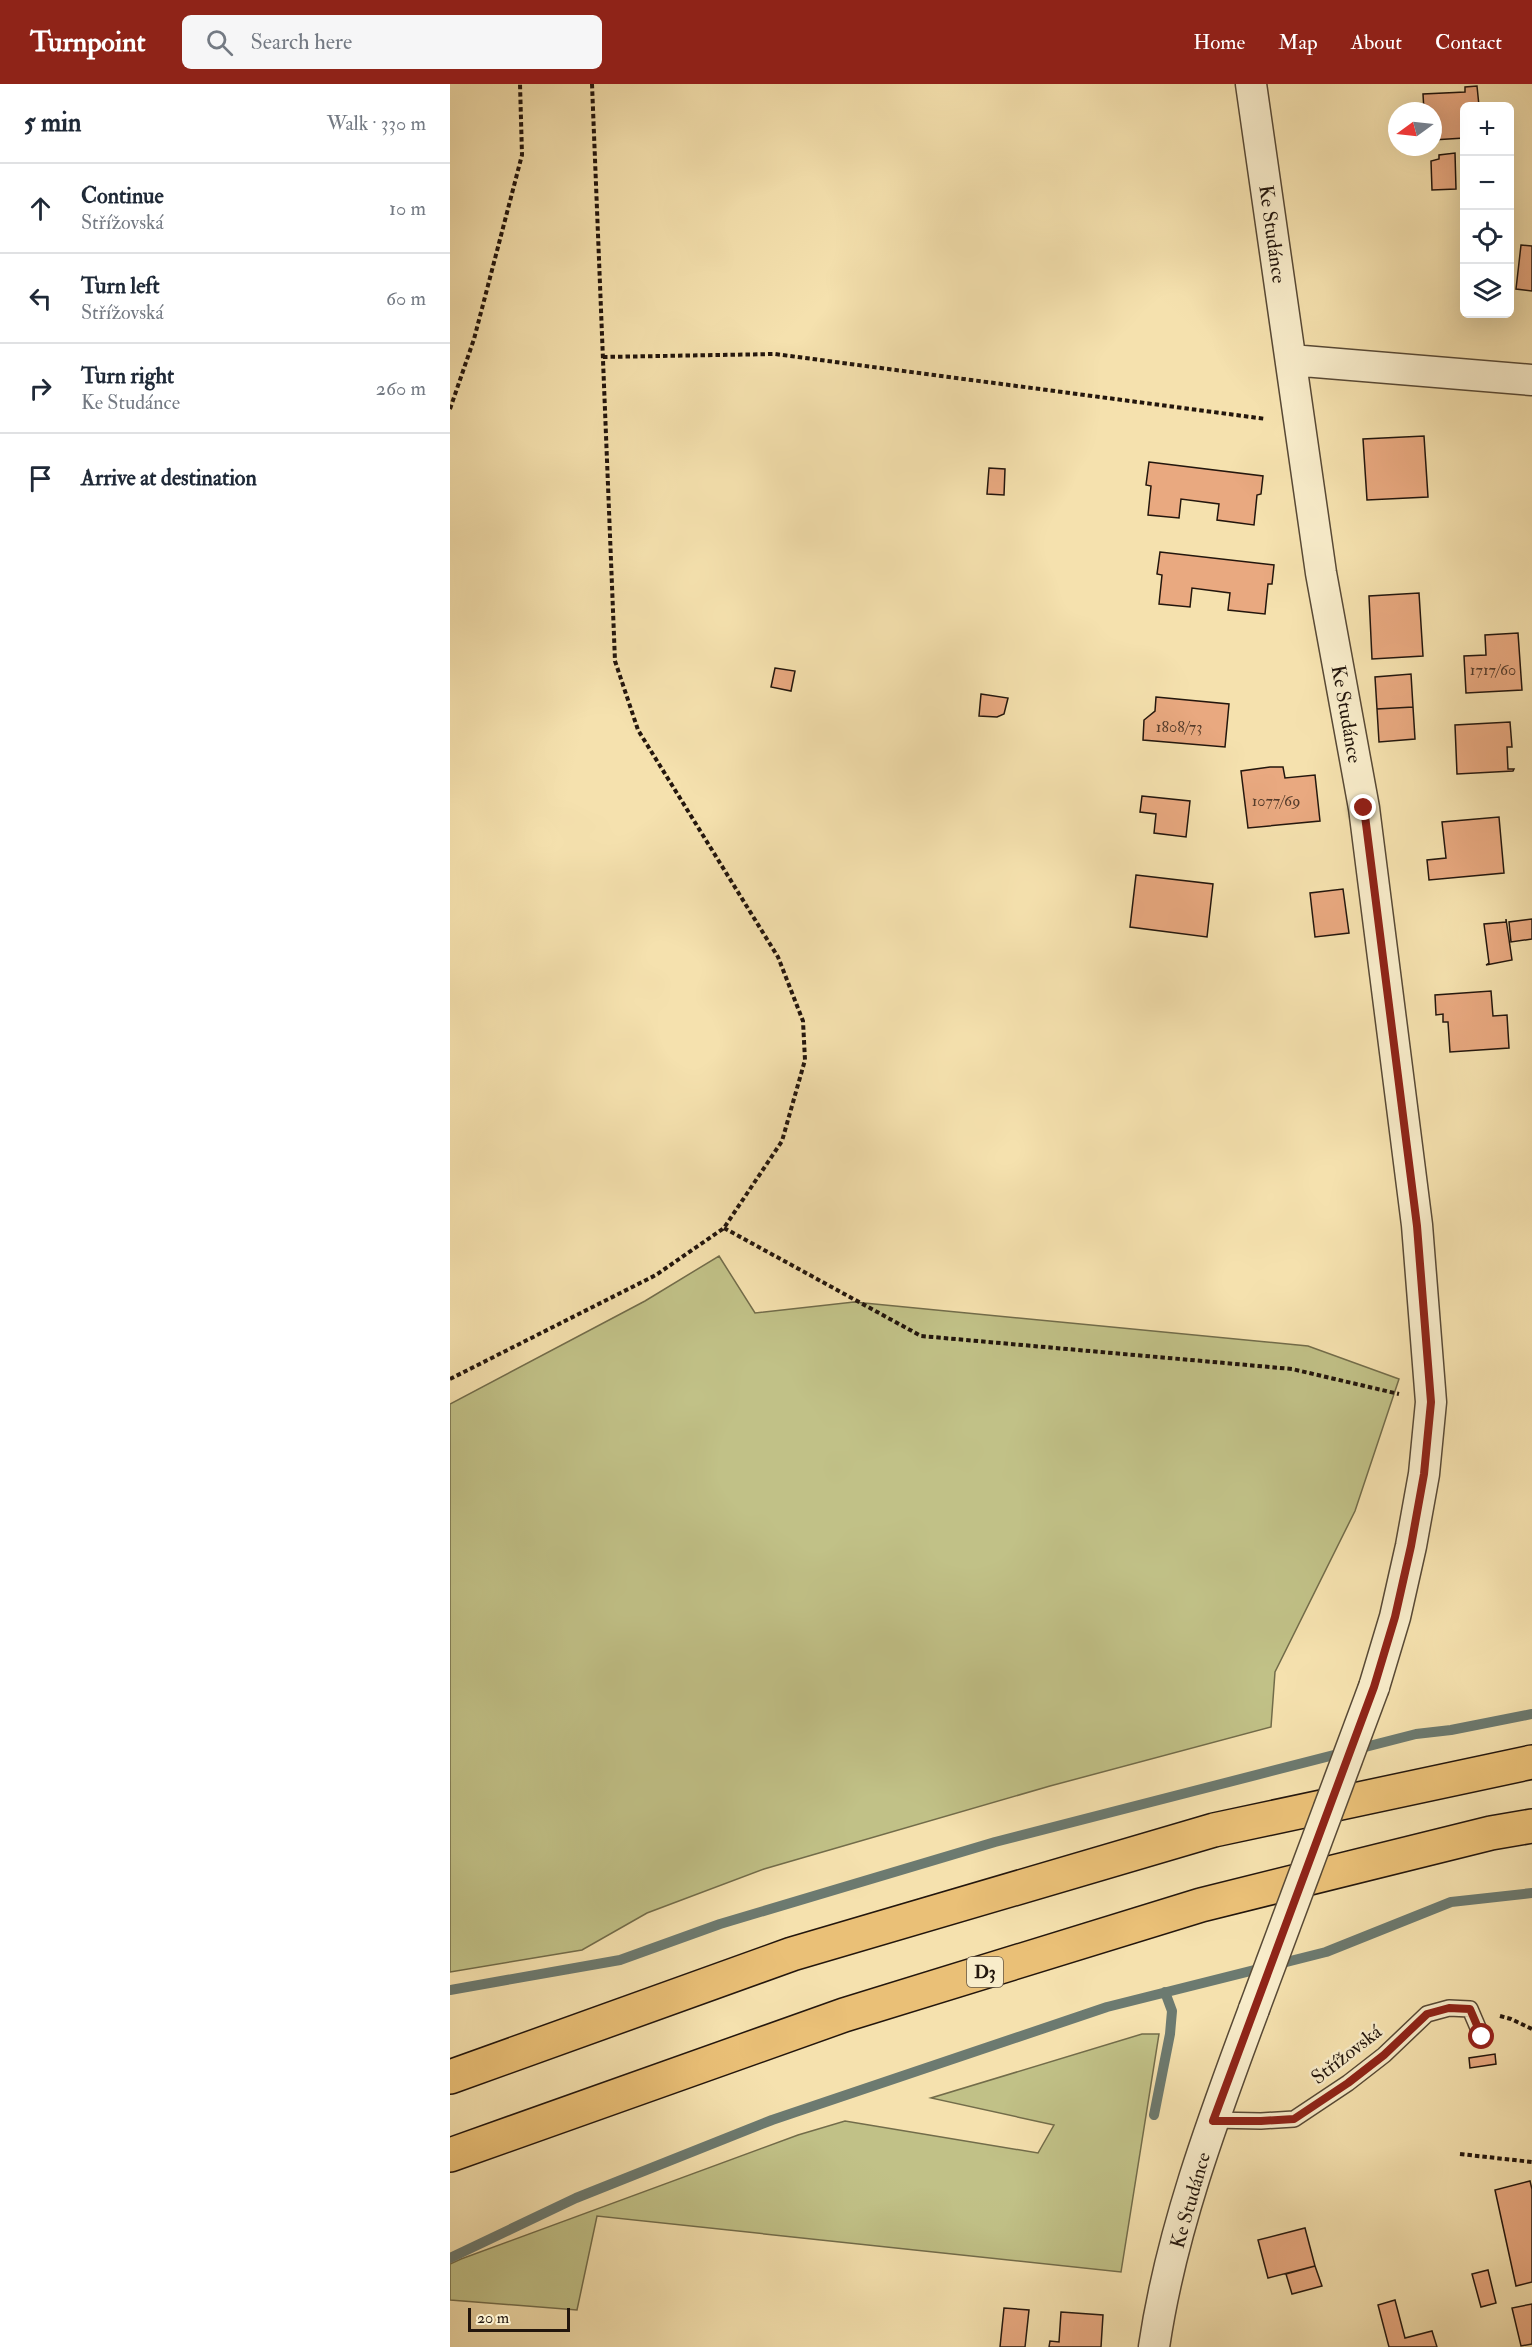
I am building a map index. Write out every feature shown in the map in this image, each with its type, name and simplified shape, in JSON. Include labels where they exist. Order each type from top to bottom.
[{"type":"highway","points":[[450,2077],[792,1954],[1214,1830],[1532,1762]]},
{"type":"highway","name":"D3","points":[[450,2155],[844,2015],[1202,1905],[1491,1833],[1532,1826]]},
{"type":"street","name":"Ke Studánce","points":[[1154,2347],[1160,2308],[1213,2121],[1374,1687],[1395,1617],[1424,1474],[1431,1402],[1417,1226],[1364,808],[1322,573],[1251,84]]},
{"type":"street","points":[[1291,360],[1532,380]]},
{"type":"lane","name":"Střížovská","points":[[1213,2121],[1294,2119],[1348,2083],[1384,2055],[1427,2014],[1449,2008],[1470,2009],[1482,2037]]},
{"type":"path","points":[[450,409],[474,339],[522,155],[520,84]]},
{"type":"path","points":[[450,1379],[656,1275],[724,1228],[782,1141],[805,1060],[803,1021],[778,957],[638,730],[615,662],[592,84]]},
{"type":"path","points":[[603,357],[775,354],[1300,424]]},
{"type":"path","points":[[724,1228],[921,1336],[1292,1369],[1431,1402]]},
{"type":"path","points":[[1460,2154],[1532,2162]]},
{"type":"green space","points":[[719,1256],[755,1313],[854,1302],[1308,1346],[1399,1379],[1355,1511],[1275,1672],[1271,1727],[1050,1786],[764,1869],[647,1913],[582,1950],[450,1972],[450,1404],[645,1301]]},
{"type":"green space","points":[[1142,2034],[1159,2034],[1121,2272],[597,2216],[577,2310],[450,2300],[450,2264],[461,2259],[798,2135],[845,2121],[1038,2153],[1054,2125],[931,2098]]},
{"type":"building","points":[[1477,86],[1479,102],[1460,102],[1460,138],[1442,139],[1442,102],[1423,102],[1423,94],[1465,92],[1465,87]]},
{"type":"building","points":[[1455,153],[1456,189],[1432,190],[1431,161],[1439,159],[1442,155]]},
{"type":"building","points":[[1521,245],[1532,246],[1532,291],[1516,289]]},
{"type":"building","points":[[1424,436],[1428,497],[1367,500],[1363,439]]},
{"type":"building","points":[[1149,462],[1263,476],[1261,494],[1257,495],[1254,525],[1217,520],[1219,504],[1181,499],[1179,518],[1148,515],[1151,486],[1146,485]]},
{"type":"building","points":[[989,468],[1005,469],[1004,495],[987,494]]},
{"type":"building","points":[[1160,552],[1274,565],[1272,584],[1268,584],[1265,614],[1228,610],[1230,593],[1192,588],[1190,607],[1159,604],[1162,575],[1157,574]]},
{"type":"building","points":[[1419,593],[1423,656],[1372,659],[1369,596]]},
{"type":"building","points":[[1518,633],[1522,690],[1466,693],[1464,656],[1486,655],[1485,635]]},
{"type":"building","points":[[775,668],[795,671],[791,691],[771,687]]},
{"type":"building","points":[[1411,674],[1413,707],[1377,709],[1375,677]]},
{"type":"building","points":[[981,694],[1008,698],[1004,714],[997,717],[979,716]]},
{"type":"building","points":[[1156,697],[1229,704],[1225,747],[1143,740],[1144,720],[1155,711]]},
{"type":"building","points":[[1413,707],[1415,739],[1379,742],[1377,709]]},
{"type":"building","points":[[1510,722],[1512,747],[1507,747],[1508,769],[1514,769],[1513,771],[1457,774],[1455,725]]},
{"type":"building","points":[[1283,767],[1285,778],[1315,775],[1320,821],[1248,828],[1241,771]]},
{"type":"building","points":[[1142,796],[1190,801],[1186,837],[1154,833],[1156,814],[1140,812]]},
{"type":"building","points":[[1499,817],[1504,873],[1429,880],[1427,860],[1446,858],[1442,822]]},
{"type":"building","points":[[1136,875],[1213,884],[1207,937],[1130,927]]},
{"type":"building","points":[[1343,889],[1349,933],[1315,937],[1310,893]]},
{"type":"building","points":[[1506,919],[1512,960],[1486,965],[1489,963],[1484,924],[1506,922]]},
{"type":"building","points":[[1532,919],[1532,939],[1511,942],[1509,922]]},
{"type":"building","points":[[1491,991],[1493,1016],[1507,1015],[1509,1048],[1450,1052],[1448,1022],[1443,1022],[1443,1014],[1436,1015],[1435,995]]},
{"type":"building","points":[[1495,2054],[1496,2064],[1470,2068],[1469,2058]]},
{"type":"building","points":[[1530,2181],[1532,2189],[1532,2282],[1516,2286],[1495,2190]]},
{"type":"building","points":[[1305,2228],[1315,2266],[1268,2278],[1258,2240]]},
{"type":"building","points":[[1315,2266],[1322,2286],[1292,2294],[1286,2274]]},
{"type":"building","points":[[1488,2270],[1496,2303],[1481,2307],[1472,2274]]},
{"type":"building","points":[[1395,2300],[1405,2338],[1432,2331],[1437,2347],[1389,2347],[1378,2305]]},
{"type":"building","points":[[1532,2304],[1532,2344],[1521,2346],[1512,2308]]},
{"type":"building","points":[[1004,2308],[1029,2310],[1025,2347],[1000,2347]]},
{"type":"building","points":[[1061,2312],[1103,2315],[1101,2347],[1049,2347],[1050,2341],[1059,2342]]},
{"type":"waterway","points":[[450,1990],[620,1960],[720,1924],[995,1842],[1416,1734],[1451,1730],[1532,1714]]},
{"type":"waterway","points":[[450,2258],[576,2198],[772,2120],[1107,2007],[1326,1952],[1451,1902],[1532,1893]]},
{"type":"waterway","points":[[1154,2115],[1170,2034],[1172,2011],[1165,1992]]},
{"type":"route","points":[[1364,808],[1417,1226],[1431,1402],[1424,1474],[1395,1617],[1374,1687],[1213,2121],[1294,2119],[1348,2083],[1384,2055],[1427,2014],[1449,2008],[1470,2009],[1482,2037]]}]
